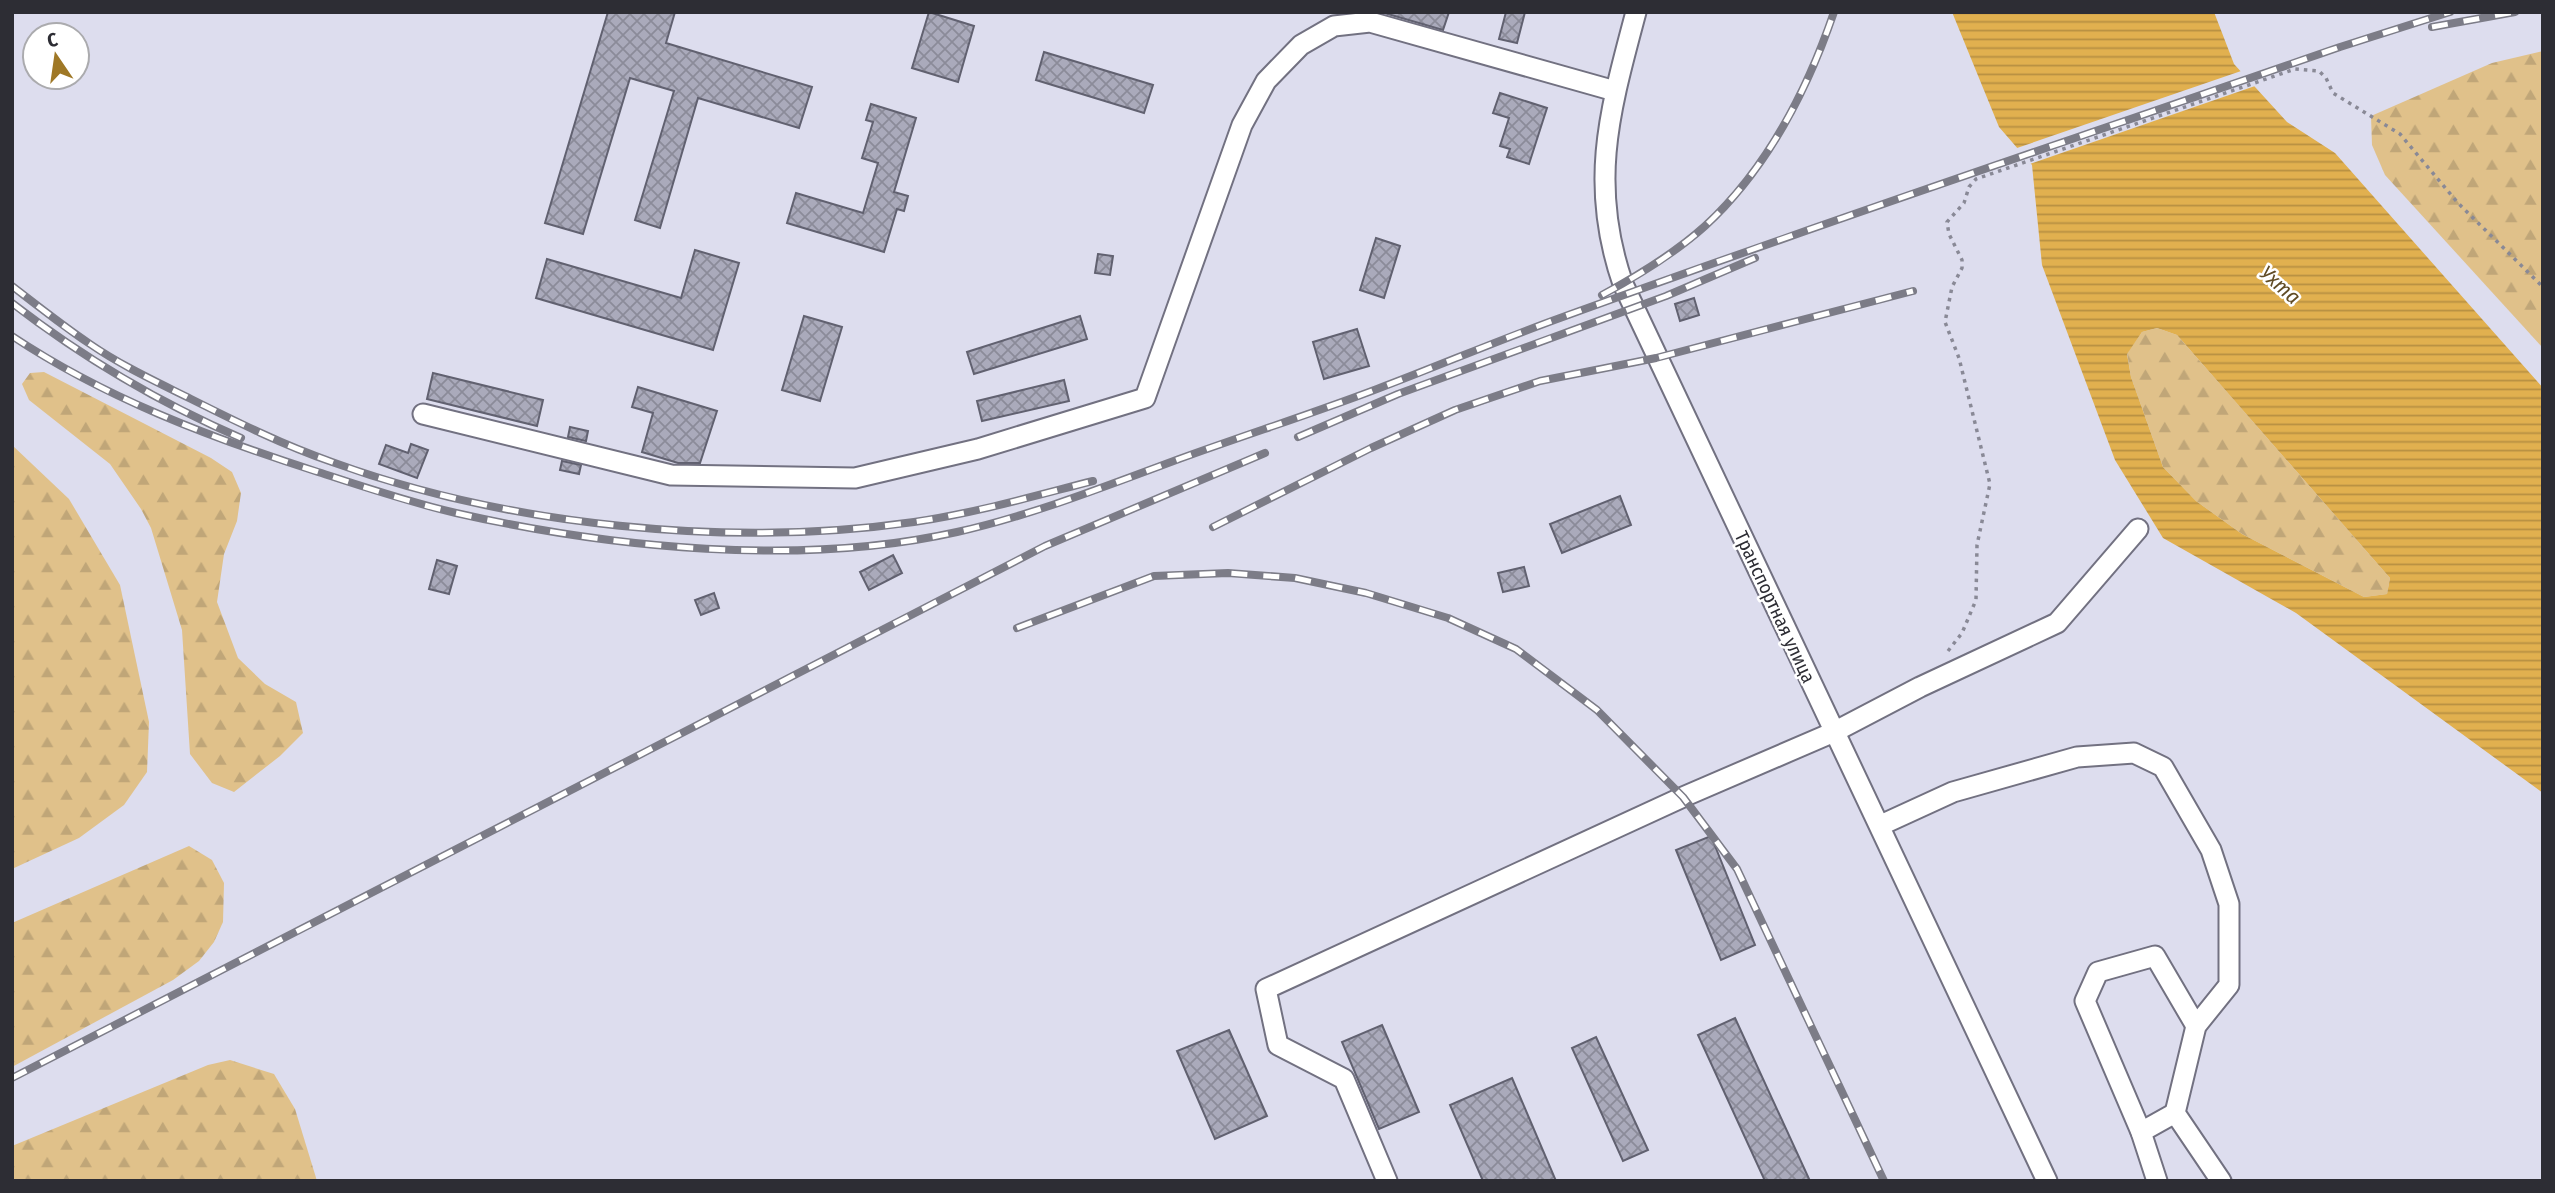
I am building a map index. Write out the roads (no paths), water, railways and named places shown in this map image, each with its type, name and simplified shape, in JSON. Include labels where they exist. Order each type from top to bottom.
[{"type":"street","name":"Транспортная улица","points":[[1636,12],[1608,128],[1605,210],[1616,264],[1656,358],[1881,825],[2047,1181]]},
{"type":"street","points":[[423,414],[671,475],[855,478],[978,449],[1146,398],[1242,125],[1266,81],[1301,45],[1334,26],[1370,22],[1615,91]]},
{"type":"street","points":[[1387,1181],[1344,1079],[1278,1045],[1266,989],[1683,797],[1834,732],[1920,687],[2057,623],[2138,529]]},
{"type":"street","points":[[1881,825],[1953,792],[2077,757],[2134,753],[2163,768],[2211,850],[2229,904],[2229,985],[2196,1026],[2175,1113],[2141,1132]]},
{"type":"street","points":[[2157,1181],[2141,1132],[2085,1001],[2098,972],[2155,956],[2196,1026]]},
{"type":"street","points":[[2175,1113],[2221,1181]]},
{"type":"water","name":"Ухта","points":[[1952,12],[2214,12],[2234,64],[2287,122],[2335,153],[2543,388],[2543,793],[2296,613],[2163,538],[2115,460],[2042,265],[2032,165],[1999,127]],"holes":[[[2157,328],[2177,335],[2390,578],[2387,594],[2364,597],[2242,534],[2196,501],[2163,467],[2131,377],[2127,354],[2142,332]]]},
{"type":"railway","points":[[1602,295],[1656,264],[1681,246],[1705,226],[1748,180],[1798,99],[1834,12]]},
{"type":"railway","points":[[12,336],[47,358],[121,397],[197,430],[367,488],[456,513],[578,536],[706,549],[835,549],[897,543],[985,525],[1069,499],[1352,398],[1537,326],[1755,249],[2340,47],[2450,12]]},
{"type":"railway","points":[[2432,27],[2515,12]]},
{"type":"railway","points":[[1298,437],[1398,394],[1666,296],[1755,258]]},
{"type":"railway","points":[[12,286],[114,359],[278,441],[400,484],[471,502],[545,516],[620,526],[695,531],[770,533],[843,530],[959,514],[1093,481]]},
{"type":"railway","points":[[1213,527],[1371,448],[1455,410],[1540,381],[1656,358],[1913,291]]},
{"type":"railway","points":[[12,303],[122,378],[241,438]]},
{"type":"railway","points":[[12,1078],[1045,546],[1265,453]]},
{"type":"railway","points":[[1017,628],[1154,576],[1228,573],[1295,578],[1366,593],[1448,618],[1516,649],[1597,710],[1683,797],[1737,869],[1884,1181]]}]
